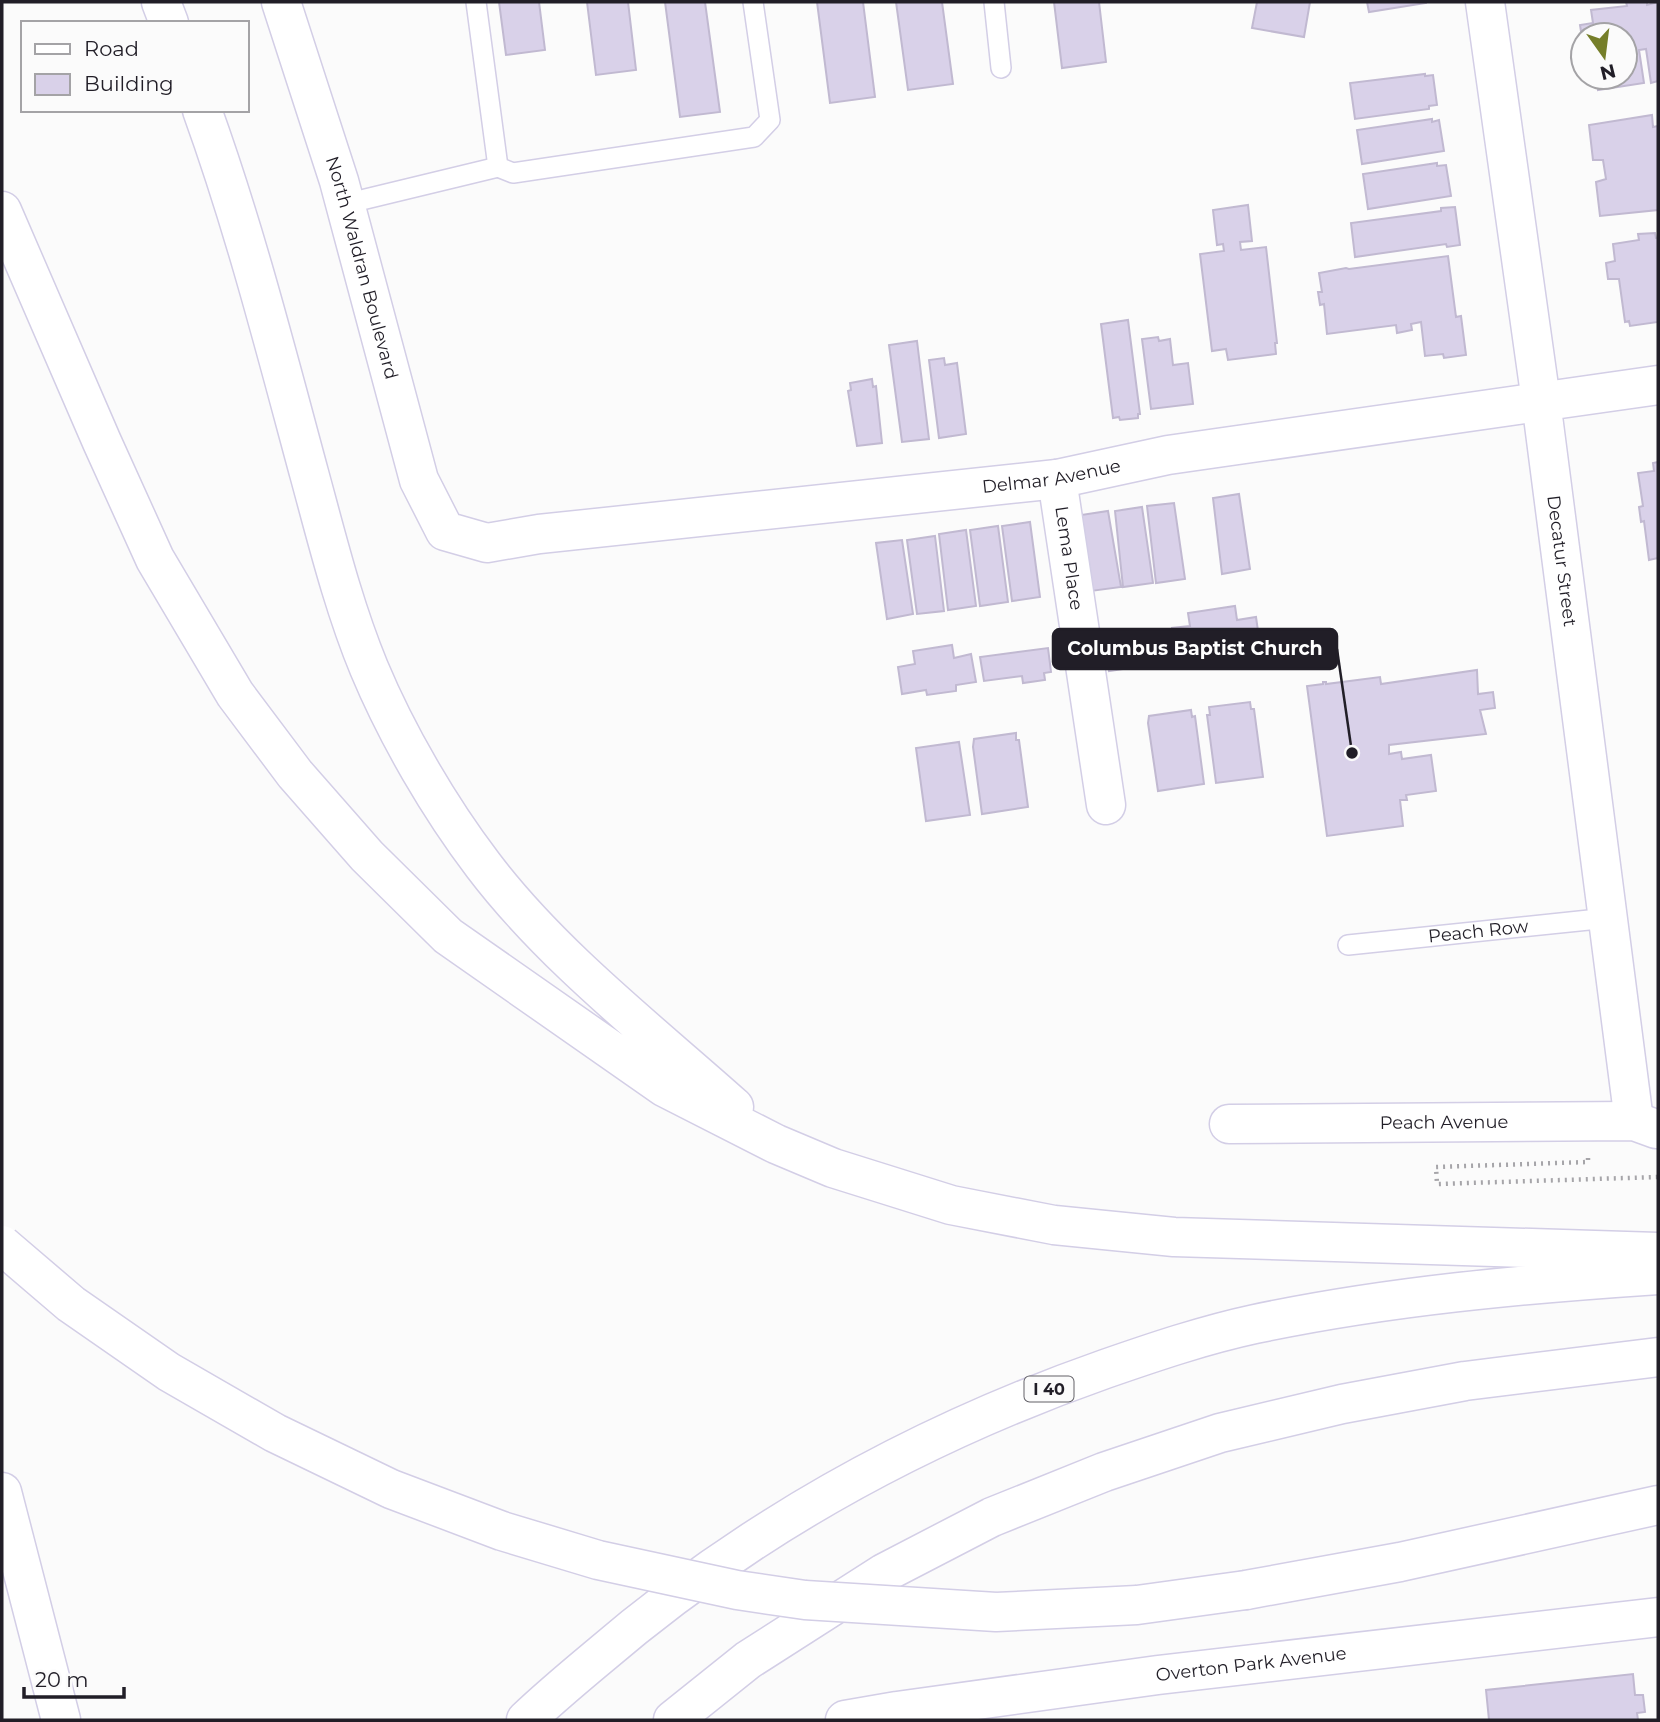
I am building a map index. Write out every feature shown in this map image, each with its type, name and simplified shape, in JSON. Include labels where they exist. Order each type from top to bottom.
[{"type":"main road","points":[[161,2],[168,21]]},
{"type":"main road","name":"North Waldran Boulevard","points":[[281,2],[345,204],[419,481],[445,531]]},
{"type":"main road","name":"Decatur Street","points":[[1485,2],[1541,401],[1608,918],[1646,1126]]},
{"type":"main road","points":[[203,112],[229,187],[259,288],[347,609],[369,669],[396,728],[482,864],[542,936],[776,1144]]},
{"type":"main road","points":[[2,211],[155,559],[235,694],[295,774],[367,856],[449,936],[664,1087],[776,1144],[833,1168],[951,1205],[1054,1225],[1174,1237],[1658,1252]]},
{"type":"main road","name":"Delmar Avenue","points":[[445,531],[487,543],[552,533],[1057,479],[1168,455],[1658,385]]},
{"type":"main road","name":"Lema Place","points":[[1057,479],[1106,805]]},
{"type":"main road","name":"Peach Avenue","points":[[1229,1124],[1584,1121],[1646,1126]]},
{"type":"main road","points":[[2,1245],[71,1304],[169,1372],[275,1433],[391,1489],[502,1531],[598,1560],[737,1590],[804,1600],[968,1611],[1137,1605],[1246,1590],[1400,1562],[1658,1505]]},
{"type":"main road","name":"I 40","points":[[526,1720],[642,1620],[748,1542],[857,1478],[994,1410],[1169,1347],[1252,1325],[1357,1305],[1448,1292],[1658,1275]]},
{"type":"main road","points":[[673,1720],[748,1660],[884,1573],[992,1517],[1104,1472],[1220,1433],[1342,1404],[1465,1381],[1658,1357]]},
{"type":"main road","points":[[2,1492],[61,1720]]},
{"type":"main road","name":"Overton Park Avenue","points":[[845,1720],[1158,1675],[1658,1617]]},
{"type":"lane","points":[[476,2],[498,167]]},
{"type":"lane","points":[[345,204],[498,167],[513,173],[754,137],[770,120],[754,2]]},
{"type":"lane","points":[[994,2],[1002,68]]},
{"type":"lane","name":"Peach Row","points":[[1348,945],[1608,918]]},
{"type":"path","points":[[1584,1121],[1588,1162],[1436,1167],[1437,1184],[1658,1177]]},
{"type":"building","points":[[499,2],[539,2],[545,50],[506,55]]},
{"type":"building","points":[[587,2],[628,2],[636,70],[596,75]]},
{"type":"building","points":[[665,2],[705,2],[720,112],[680,117]]},
{"type":"building","points":[[817,2],[863,2],[875,97],[830,103]]},
{"type":"building","points":[[896,2],[942,2],[953,84],[908,90]]},
{"type":"building","points":[[1054,2],[1099,2],[1106,62],[1062,68]]},
{"type":"building","points":[[1257,2],[1310,2],[1304,37],[1252,28]]},
{"type":"building","points":[[1367,2],[1426,2],[1426,3],[1369,12]]},
{"type":"building","points":[[1626,2],[1647,2],[1647,5],[1658,2],[1658,81],[1651,83],[1646,49],[1639,50],[1639,21],[1593,21],[1591,10],[1627,6]]},
{"type":"building","points":[[1639,50],[1644,83],[1639,84]]},
{"type":"building","points":[[1433,75],[1437,105],[1429,106],[1429,109],[1355,119],[1350,83]]},
{"type":"building","points":[[1652,115],[1653,127],[1658,126],[1658,210],[1600,216],[1596,182],[1606,179],[1603,160],[1593,160],[1589,125]]},
{"type":"building","points":[[1432,119],[1432,122],[1439,120],[1444,151],[1362,164],[1357,130]]},
{"type":"building","points":[[1437,163],[1437,166],[1446,165],[1451,196],[1368,209],[1363,174]]},
{"type":"building","points":[[1248,205],[1252,241],[1240,242],[1241,250],[1266,247],[1276,354],[1228,360],[1226,349],[1212,351],[1200,254],[1224,251],[1223,244],[1217,245],[1213,210]]},
{"type":"building","points":[[1455,207],[1460,245],[1447,247],[1446,244],[1355,257],[1351,223]]},
{"type":"building","points":[[1655,233],[1658,238],[1658,322],[1630,326],[1629,321],[1625,322],[1619,279],[1608,279],[1606,263],[1615,261],[1613,244],[1639,240],[1638,234]]},
{"type":"building","points":[[1448,256],[1456,317],[1461,316],[1466,355],[1444,358],[1443,354],[1425,356],[1421,322],[1411,324],[1412,330],[1397,333],[1396,325],[1327,334],[1324,304],[1320,305],[1318,292],[1322,292],[1319,273]]},
{"type":"building","points":[[1128,320],[1140,414],[1138,418],[1120,420],[1119,417],[1113,418],[1101,324]]},
{"type":"building","points":[[1158,337],[1159,341],[1170,339],[1173,365],[1188,363],[1193,404],[1151,409],[1142,339]]},
{"type":"building","points":[[917,341],[929,439],[902,442],[889,345]]},
{"type":"building","points":[[944,358],[945,365],[957,363],[966,434],[939,438],[929,360]]},
{"type":"building","points":[[872,379],[873,387],[876,386],[882,443],[857,446],[848,391],[851,390],[850,383]]},
{"type":"building","points":[[1658,462],[1658,558],[1649,560],[1644,521],[1641,522],[1639,507],[1643,506],[1638,473],[1654,471],[1653,463]]},
{"type":"building","points":[[1239,494],[1250,569],[1222,574],[1213,498]]},
{"type":"building","points":[[1174,503],[1185,579],[1156,583],[1147,506]]},
{"type":"building","points":[[1142,507],[1153,583],[1123,587],[1115,511]]},
{"type":"building","points":[[1108,511],[1121,587],[1091,591],[1081,515]]},
{"type":"building","points":[[1030,522],[1040,597],[1012,601],[1002,526]]},
{"type":"building","points":[[998,526],[1008,602],[980,606],[970,530]]},
{"type":"building","points":[[966,530],[976,606],[948,610],[939,534]]},
{"type":"building","points":[[935,536],[944,611],[917,614],[907,540]]},
{"type":"building","points":[[902,540],[913,614],[887,619],[876,543]]},
{"type":"building","points":[[1235,606],[1237,620],[1256,617],[1260,645],[1240,648],[1240,654],[1199,660],[1198,653],[1176,656],[1172,628],[1190,626],[1188,613]]},
{"type":"building","points":[[1165,632],[1168,656],[1128,661],[1130,668],[1109,671],[1108,664],[1101,665],[1098,641]]},
{"type":"building","points":[[952,645],[954,658],[971,654],[976,682],[956,685],[956,691],[927,695],[926,690],[902,694],[898,667],[915,664],[913,651]]},
{"type":"building","points":[[1048,648],[1051,672],[1044,673],[1045,680],[1023,683],[1022,676],[984,681],[980,657]]},
{"type":"building","points":[[1477,670],[1478,694],[1493,692],[1495,708],[1480,710],[1486,734],[1389,745],[1389,754],[1401,752],[1402,759],[1431,755],[1436,791],[1406,795],[1407,800],[1400,800],[1403,826],[1327,836],[1307,686],[1380,677],[1381,684]]},
{"type":"building","points":[[1250,702],[1251,709],[1254,709],[1263,777],[1216,783],[1207,715],[1210,715],[1209,707]]},
{"type":"building","points":[[1191,710],[1192,717],[1195,716],[1204,784],[1158,791],[1149,716]]},
{"type":"building","points":[[1016,733],[1028,807],[982,814],[974,739]]},
{"type":"building","points":[[959,742],[970,815],[926,821],[916,748]]},
{"type":"building","points":[[1633,1674],[1635,1695],[1643,1695],[1645,1712],[1637,1713],[1638,1720],[1489,1720],[1486,1690]]},
{"type":"place","name":"Columbus Baptist Church","points":[[1352,753]]}]
